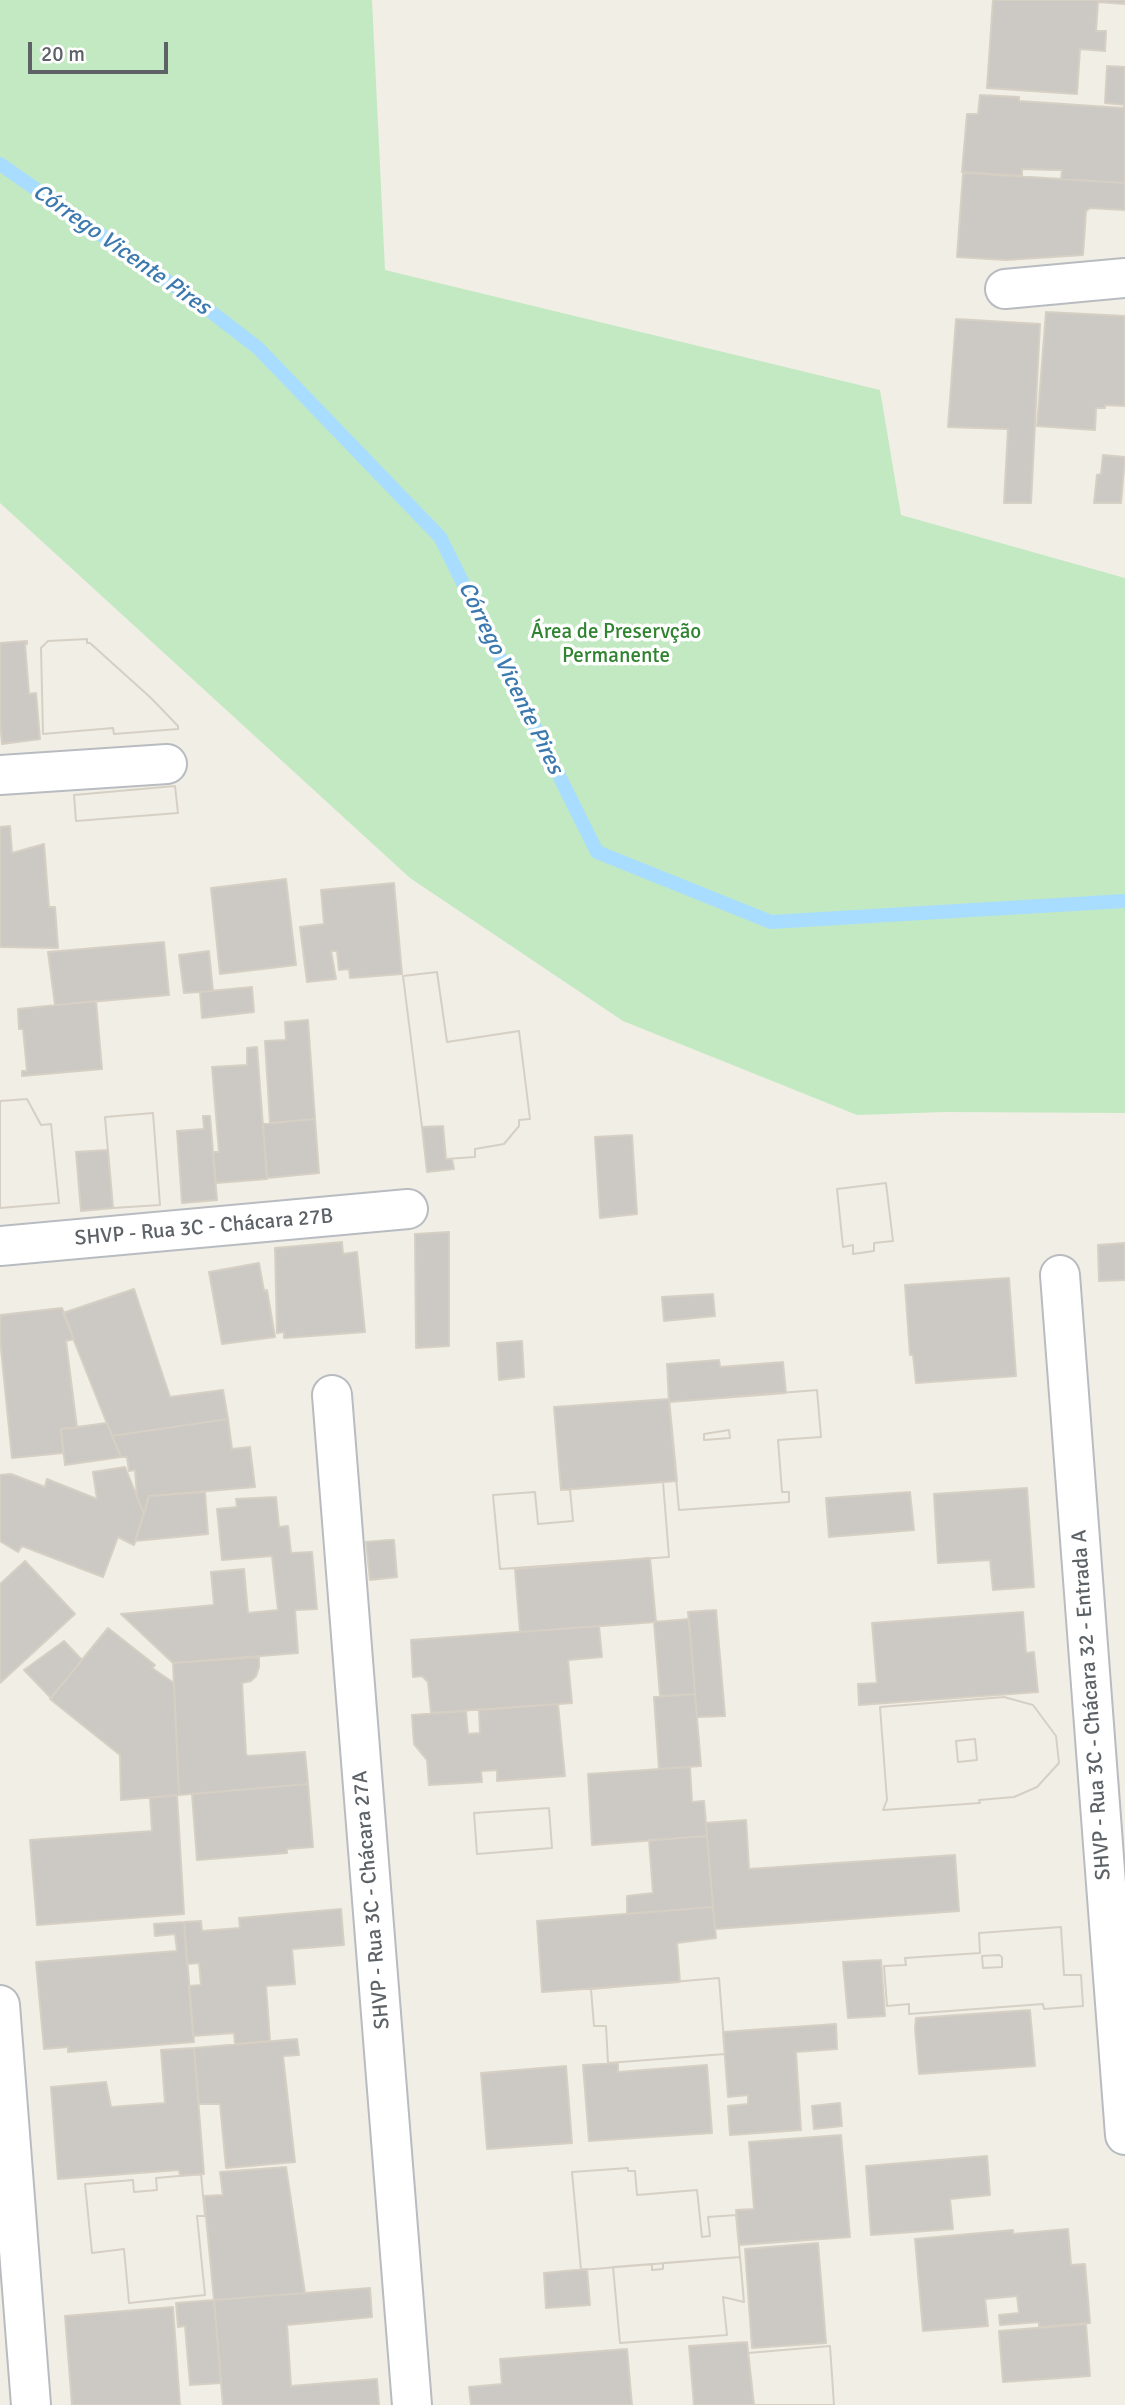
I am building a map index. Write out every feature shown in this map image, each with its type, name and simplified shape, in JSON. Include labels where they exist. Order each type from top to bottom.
[{"type":"street","points":[[1005,289],[1125,278]]},
{"type":"street","points":[[0,775],[167,764]]},
{"type":"street","name":"SHVP - Rua 3C - Chácara 27B","points":[[0,1246],[408,1209]]},
{"type":"street","name":"SHVP - Rua 3C - Chácara 32 - Entrada A","points":[[1060,1275],[1125,2135]]},
{"type":"street","name":"SHVP - Rua 3C - Chácara 27A","points":[[332,1395],[412,2405]]},
{"type":"street","points":[[0,2006],[32,2405]]},
{"type":"green space","name":"Área de Preservção Permanente","points":[[0,0],[372,0],[385,270],[880,390],[901,515],[1125,578],[1125,1113],[945,1112],[857,1115],[623,1021],[410,878],[0,503]]},
{"type":"building","points":[[993,0],[1125,0],[1125,4],[1098,2],[1096,31],[1106,31],[1105,51],[1080,49],[1077,94],[987,88]]},
{"type":"building","points":[[1107,66],[1125,67],[1125,105],[1105,103]]},
{"type":"building","points":[[980,95],[1019,97],[1019,101],[1123,108],[1125,105],[1125,183],[1061,179],[1062,170],[1022,169],[1022,176],[962,172],[967,114],[978,114]]},
{"type":"building","points":[[963,174],[1125,183],[1125,210],[1090,208],[1086,211],[1083,255],[1006,260],[957,257]]},
{"type":"building","points":[[1046,312],[1125,316],[1125,406],[1105,405],[1105,408],[1096,408],[1095,430],[1037,426]]},
{"type":"building","points":[[956,319],[1040,324],[1031,503],[1004,503],[1008,429],[948,427]]},
{"type":"building","points":[[1103,455],[1125,457],[1121,503],[1094,503],[1097,475],[1101,474]]},
{"type":"building","points":[[87,639],[87,643],[151,698],[178,729],[114,734],[113,728],[43,734],[41,648],[48,641]]},
{"type":"building","points":[[87,639],[87,643],[151,698],[178,729],[114,734],[113,728],[43,734],[41,648],[48,641]]},
{"type":"building","points":[[27,641],[25,644],[29,694],[36,693],[40,739],[2,744],[0,643]]},
{"type":"building","points":[[175,786],[178,813],[76,821],[74,795]]},
{"type":"building","points":[[175,786],[178,813],[76,821],[74,795]]},
{"type":"building","points":[[10,826],[12,853],[44,844],[49,907],[55,907],[58,948],[0,947],[0,827]]},
{"type":"building","points":[[286,879],[296,965],[220,974],[211,888]]},
{"type":"building","points":[[394,883],[402,974],[350,978],[349,969],[339,970],[337,951],[331,951],[336,979],[307,982],[300,927],[324,924],[321,890]]},
{"type":"building","points":[[164,942],[169,995],[55,1005],[48,952]]},
{"type":"building","points":[[209,951],[213,991],[184,993],[179,955]]},
{"type":"building","points":[[437,972],[447,1042],[519,1031],[530,1119],[519,1120],[519,1126],[504,1144],[475,1149],[475,1157],[446,1159],[443,1126],[422,1127],[403,976]]},
{"type":"building","points":[[437,972],[447,1042],[519,1031],[530,1119],[519,1120],[519,1126],[504,1144],[475,1149],[475,1157],[446,1159],[443,1126],[422,1127],[403,976]]},
{"type":"building","points":[[252,987],[254,1012],[202,1018],[200,992]]},
{"type":"building","points":[[96,1001],[102,1069],[22,1076],[22,1071],[27,1071],[18,1009]]},
{"type":"building","points":[[308,1020],[315,1119],[270,1123],[265,1041],[286,1040],[285,1022]]},
{"type":"building","points":[[257,1047],[267,1179],[216,1183],[213,1152],[219,1152],[212,1067],[247,1065],[247,1048]]},
{"type":"building","points":[[27,1099],[41,1125],[51,1124],[59,1203],[0,1208],[0,1101]]},
{"type":"building","points":[[27,1099],[41,1125],[51,1124],[59,1203],[0,1208],[0,1101]]},
{"type":"building","points":[[153,1113],[160,1205],[113,1208],[105,1117]]},
{"type":"building","points":[[153,1113],[160,1205],[113,1208],[105,1117]]},
{"type":"building","points":[[203,1116],[210,1116],[217,1200],[182,1203],[177,1131],[204,1129]]},
{"type":"building","points":[[315,1119],[319,1173],[267,1178],[263,1124]]},
{"type":"building","points":[[443,1126],[446,1159],[452,1159],[454,1169],[427,1172],[422,1127]]},
{"type":"building","points":[[632,1135],[637,1214],[600,1218],[595,1137]]},
{"type":"building","points":[[108,1150],[113,1208],[81,1211],[76,1152]]},
{"type":"building","points":[[886,1183],[893,1241],[874,1243],[874,1251],[853,1254],[853,1245],[843,1247],[837,1189]]},
{"type":"building","points":[[886,1183],[893,1241],[874,1243],[874,1251],[853,1254],[853,1245],[843,1247],[837,1189]]},
{"type":"building","points":[[449,1232],[449,1346],[416,1348],[415,1234]]},
{"type":"building","points":[[342,1242],[343,1254],[357,1252],[365,1332],[284,1338],[284,1332],[277,1333],[275,1248]]},
{"type":"building","points":[[1125,1243],[1125,1280],[1099,1281],[1098,1245]]},
{"type":"building","points":[[259,1263],[264,1291],[267,1290],[275,1337],[222,1344],[209,1272]]},
{"type":"building","points":[[1009,1278],[1016,1376],[916,1383],[913,1355],[910,1355],[905,1285]]},
{"type":"building","points":[[134,1289],[170,1397],[223,1390],[228,1419],[112,1436],[63,1313]]},
{"type":"building","points":[[713,1294],[715,1316],[664,1321],[662,1297]]},
{"type":"building","points":[[62,1308],[74,1339],[66,1341],[77,1428],[61,1429],[63,1453],[12,1458],[0,1315]]},
{"type":"building","points":[[522,1341],[524,1377],[499,1380],[497,1343]]},
{"type":"building","points":[[719,1360],[720,1367],[783,1362],[786,1393],[669,1402],[667,1364]]},
{"type":"building","points":[[817,1390],[821,1437],[778,1440],[782,1492],[789,1492],[789,1502],[679,1510],[669,1402]],"holes":[[[729,1430],[730,1438],[704,1440],[704,1434]]]},
{"type":"building","points":[[817,1390],[821,1437],[778,1440],[782,1492],[789,1492],[789,1502],[679,1510],[669,1402]],"holes":[[[729,1430],[730,1438],[704,1440],[704,1434]]]},
{"type":"building","points":[[669,1399],[677,1481],[561,1490],[554,1407]]},
{"type":"building","points":[[228,1419],[232,1449],[250,1447],[255,1487],[149,1496],[144,1514],[137,1497],[135,1470],[129,1471],[127,1457],[121,1457],[112,1436]]},
{"type":"building","points":[[107,1423],[121,1457],[65,1465],[61,1429]]},
{"type":"building","points":[[125,1467],[144,1514],[134,1545],[118,1537],[103,1577],[22,1546],[18,1552],[0,1541],[0,1475],[11,1474],[45,1487],[47,1479],[97,1499],[93,1472]]},
{"type":"building","points":[[663,1482],[669,1557],[500,1569],[493,1495],[535,1492],[538,1524],[573,1521],[570,1489]]},
{"type":"building","points":[[663,1482],[669,1557],[500,1569],[493,1495],[535,1492],[538,1524],[573,1521],[570,1489]]},
{"type":"building","points":[[1027,1488],[1034,1587],[993,1590],[990,1560],[938,1563],[934,1494]]},
{"type":"building","points":[[205,1492],[208,1534],[135,1541],[149,1496]]},
{"type":"building","points":[[910,1492],[914,1530],[829,1537],[826,1498]]},
{"type":"building","points":[[276,1497],[279,1527],[288,1526],[291,1553],[312,1552],[317,1609],[295,1610],[298,1653],[173,1663],[121,1614],[214,1605],[211,1572],[244,1569],[248,1613],[278,1610],[272,1556],[222,1560],[217,1509],[237,1507],[236,1499]]},
{"type":"building","points":[[394,1540],[397,1577],[370,1580],[366,1542]]},
{"type":"building","points":[[650,1558],[656,1622],[520,1632],[515,1569]]},
{"type":"building","points":[[25,1561],[75,1614],[0,1683],[0,1584]]},
{"type":"building","points":[[716,1610],[725,1716],[697,1717],[688,1612]]},
{"type":"building","points":[[1023,1612],[1026,1653],[1034,1652],[1038,1692],[859,1705],[858,1684],[877,1683],[872,1623]]},
{"type":"building","points":[[689,1619],[695,1694],[660,1696],[654,1622]]},
{"type":"building","points":[[599,1626],[602,1657],[568,1660],[572,1703],[431,1713],[428,1682],[422,1676],[413,1677],[411,1640]]},
{"type":"building","points":[[108,1628],[155,1665],[152,1668],[174,1683],[179,1795],[121,1800],[120,1755],[50,1699]]},
{"type":"building","points":[[64,1641],[82,1660],[51,1698],[24,1670]]},
{"type":"building","points":[[259,1657],[256,1676],[251,1681],[242,1683],[246,1754],[305,1752],[308,1784],[179,1795],[173,1663]]},
{"type":"building","points":[[695,1694],[701,1766],[659,1769],[654,1697]]},
{"type":"building","points":[[1004,1697],[1033,1705],[1056,1736],[1059,1763],[1037,1787],[1014,1797],[979,1800],[980,1803],[883,1810],[887,1800],[880,1707]],"holes":[[[975,1739],[977,1760],[958,1762],[956,1741]]]},
{"type":"building","points":[[1004,1697],[1033,1705],[1056,1736],[1059,1763],[1037,1787],[1014,1797],[979,1800],[980,1803],[883,1810],[887,1800],[880,1707]],"holes":[[[975,1739],[977,1760],[958,1762],[956,1741]]]},
{"type":"building","points":[[558,1704],[565,1776],[497,1781],[497,1770],[481,1771],[482,1782],[429,1785],[427,1760],[414,1744],[412,1715],[466,1711],[468,1734],[480,1733],[479,1710]]},
{"type":"building","points":[[690,1767],[692,1802],[704,1801],[707,1836],[592,1845],[588,1774]]},
{"type":"building","points":[[308,1784],[313,1847],[287,1849],[287,1853],[197,1860],[192,1794]]},
{"type":"building","points":[[177,1795],[184,1914],[37,1925],[30,1840],[152,1831],[150,1798]]},
{"type":"building","points":[[549,1808],[552,1848],[477,1854],[474,1813]]},
{"type":"building","points":[[549,1808],[552,1848],[477,1854],[474,1813]]},
{"type":"building","points":[[746,1820],[749,1869],[955,1855],[959,1911],[715,1929],[706,1823]]},
{"type":"building","points":[[707,1836],[713,1907],[627,1914],[627,1896],[653,1893],[649,1840]]},
{"type":"building","points":[[713,1907],[716,1938],[677,1943],[680,1982],[542,1992],[537,1921]]},
{"type":"building","points":[[341,1909],[344,1945],[292,1949],[295,1984],[266,1986],[270,2041],[235,2044],[234,2033],[193,2036],[189,1986],[201,1985],[199,1963],[187,1964],[184,1922],[201,1921],[202,1931],[240,1928],[239,1918]]},
{"type":"building","points":[[184,1922],[194,2042],[68,2052],[68,2047],[44,2049],[36,1962],[177,1951],[175,1934],[155,1936],[154,1924]]},
{"type":"building","points":[[1061,1927],[1064,1975],[1081,1975],[1083,2006],[1044,2009],[1043,2004],[909,2014],[909,2004],[887,2006],[884,1966],[906,1965],[905,1958],[980,1953],[979,1933]],"holes":[[[982,1956],[1002,1957],[1002,1967],[983,1968]]]},
{"type":"building","points":[[1061,1927],[1064,1975],[1081,1975],[1083,2006],[1044,2009],[1043,2004],[909,2014],[909,2004],[887,2006],[884,1966],[906,1965],[905,1958],[980,1953],[979,1933]],"holes":[[[982,1956],[1002,1957],[1002,1967],[983,1968]]]},
{"type":"building","points":[[881,1960],[885,2016],[848,2018],[843,1962]]},
{"type":"building","points":[[719,1978],[725,2054],[608,2063],[606,2026],[594,2026],[591,1989]]},
{"type":"building","points":[[719,1978],[725,2054],[608,2063],[606,2026],[594,2026],[591,1989]]},
{"type":"building","points":[[1030,2010],[1035,2066],[919,2074],[916,2018]]},
{"type":"building","points":[[836,2024],[837,2049],[796,2052],[801,2130],[730,2135],[728,2106],[748,2104],[748,2095],[728,2097],[723,2032]]},
{"type":"building","points":[[297,2039],[299,2055],[283,2056],[295,2162],[226,2168],[220,2104],[199,2104],[194,2048]]},
{"type":"building","points":[[194,2048],[204,2174],[180,2176],[179,2170],[58,2179],[51,2087],[106,2082],[111,2107],[165,2103],[161,2050]]},
{"type":"building","points":[[618,2063],[618,2072],[707,2065],[712,2133],[589,2141],[583,2065]]},
{"type":"building","points":[[566,2066],[572,2143],[487,2149],[481,2073]]},
{"type":"building","points":[[840,2103],[842,2126],[814,2129],[812,2106]]},
{"type":"building","points":[[841,2135],[850,2237],[739,2245],[736,2210],[754,2209],[749,2142]]},
{"type":"building","points":[[987,2156],[990,2195],[950,2199],[953,2229],[871,2235],[866,2166]]},
{"type":"building","points":[[286,2167],[305,2293],[214,2300],[204,2196],[223,2195],[220,2172]]},
{"type":"building","points":[[628,2168],[628,2171],[635,2171],[637,2195],[697,2190],[702,2237],[710,2236],[708,2217],[736,2215],[740,2257],[581,2270],[572,2172]]},
{"type":"building","points":[[628,2168],[628,2171],[635,2171],[637,2195],[697,2190],[702,2237],[710,2236],[708,2217],[736,2215],[740,2257],[581,2270],[572,2172]]},
{"type":"building","points":[[201,2174],[205,2216],[197,2216],[205,2295],[129,2303],[124,2249],[92,2253],[85,2184],[133,2180],[134,2192],[157,2190],[156,2178]]},
{"type":"building","points":[[201,2174],[205,2216],[197,2216],[205,2295],[129,2303],[124,2249],[92,2253],[85,2184],[133,2180],[134,2192],[157,2190],[156,2178]]},
{"type":"building","points":[[1068,2229],[1071,2265],[1085,2264],[1090,2323],[1039,2327],[1039,2322],[1000,2325],[999,2315],[1019,2313],[1017,2296],[985,2299],[988,2326],[923,2331],[915,2239],[1013,2230],[1013,2234]]},
{"type":"building","points":[[818,2243],[826,2343],[752,2348],[745,2249]]},
{"type":"building","points":[[740,2257],[744,2302],[723,2297],[727,2335],[620,2343],[613,2267],[652,2264],[652,2270],[663,2269],[663,2263]]},
{"type":"building","points":[[740,2257],[744,2302],[723,2297],[727,2335],[620,2343],[613,2267],[652,2264],[652,2270],[663,2269],[663,2263]]},
{"type":"building","points":[[587,2269],[590,2305],[546,2308],[544,2273]]},
{"type":"building","points":[[370,2288],[372,2317],[287,2325],[291,2386],[377,2379],[379,2405],[223,2405],[214,2300]]},
{"type":"building","points":[[214,2300],[221,2383],[190,2385],[185,2326],[178,2327],[176,2303]]},
{"type":"building","points":[[173,2307],[180,2405],[72,2405],[65,2316]]},
{"type":"building","points":[[1086,2324],[1090,2376],[1003,2382],[999,2331]]},
{"type":"building","points":[[747,2342],[754,2405],[694,2405],[689,2346]]},
{"type":"building","points":[[830,2346],[834,2405],[754,2405],[748,2353]]},
{"type":"building","points":[[830,2346],[834,2405],[754,2405],[748,2353]]},
{"type":"building","points":[[627,2349],[632,2405],[471,2405],[469,2387],[502,2384],[500,2359]]},
{"type":"waterway","name":"Córrego Vicente Pires","points":[[0,164],[210,311],[258,348],[440,537],[597,852],[771,922],[1125,901]]}]
